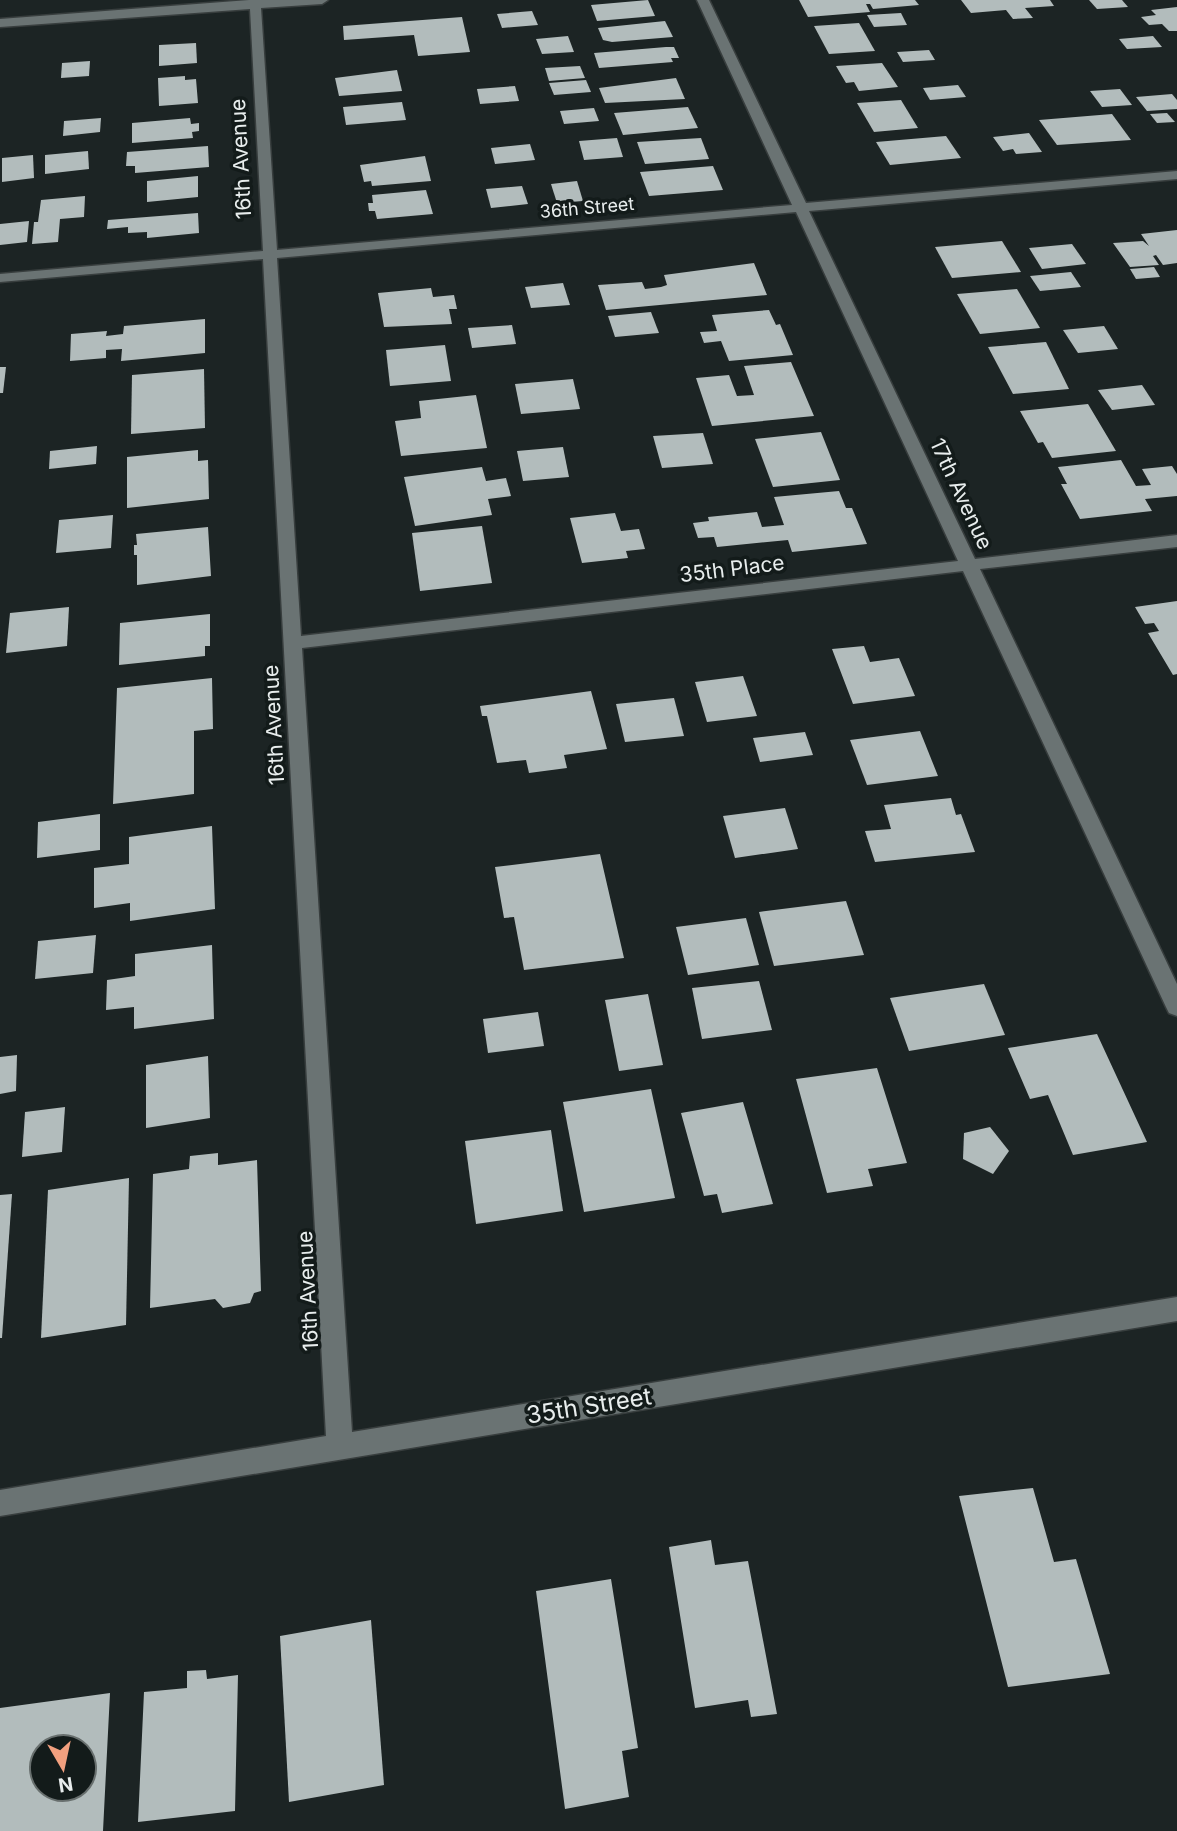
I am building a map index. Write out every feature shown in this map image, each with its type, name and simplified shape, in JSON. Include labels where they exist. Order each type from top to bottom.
[{"type":"street","points":[[0,23],[255,2],[322,0]]},
{"type":"street","name":"17th Avenue","points":[[704,0],[1177,1007]]},
{"type":"street","name":"16th Avenue","points":[[255,2],[340,1447]]},
{"type":"street","name":"36th Street","points":[[0,278],[1177,175]]},
{"type":"street","name":"35th Place","points":[[292,643],[1177,541]]},
{"type":"street","name":"35th Street","points":[[0,1503],[1177,1309]]},
{"type":"building","points":[[648,0],[655,16],[597,21],[591,5]]},
{"type":"building","points":[[799,0],[915,0],[919,5],[873,9],[870,4],[866,4],[870,12],[808,17]]},
{"type":"building","points":[[961,0],[1050,0],[1054,6],[1025,8],[1033,18],[1013,19],[1006,10],[971,13]]},
{"type":"building","points":[[1089,0],[1122,0],[1128,7],[1097,9]]},
{"type":"building","points":[[1177,7],[1177,31],[1169,31],[1162,24],[1149,25],[1141,17],[1156,15],[1151,10]]},
{"type":"building","points":[[532,11],[538,25],[502,28],[497,14]]},
{"type":"building","points":[[901,13],[907,25],[874,27],[867,15]]},
{"type":"building","points":[[462,17],[470,52],[418,56],[414,35],[344,40],[343,26]]},
{"type":"building","points":[[665,21],[673,37],[612,42],[603,40],[598,28]]},
{"type":"building","points":[[859,23],[875,51],[829,54],[814,26]]},
{"type":"building","points":[[568,36],[574,52],[542,54],[536,39]]},
{"type":"building","points":[[1153,36],[1162,47],[1127,49],[1119,39]]},
{"type":"building","points":[[196,43],[197,63],[159,66],[159,45]]},
{"type":"building","points":[[674,47],[679,58],[671,58],[673,62],[599,68],[594,53]]},
{"type":"building","points":[[929,50],[935,60],[903,62],[897,52]]},
{"type":"building","points":[[90,61],[89,76],[61,78],[62,63]]},
{"type":"building","points":[[882,63],[898,87],[859,91],[854,82],[846,83],[836,66]]},
{"type":"building","points":[[580,66],[585,78],[549,81],[545,68]]},
{"type":"building","points":[[397,70],[402,91],[339,96],[335,78]]},
{"type":"building","points":[[185,76],[185,80],[196,79],[198,103],[159,106],[158,78]]},
{"type":"building","points":[[676,78],[685,99],[605,103],[599,88]]},
{"type":"building","points":[[586,80],[591,92],[554,95],[549,83]]},
{"type":"building","points":[[958,85],[966,97],[930,100],[923,88]]},
{"type":"building","points":[[515,86],[519,101],[480,104],[477,89]]},
{"type":"building","points":[[1120,89],[1132,105],[1102,107],[1090,91]]},
{"type":"building","points":[[1172,94],[1177,100],[1177,109],[1147,111],[1136,97]]},
{"type":"building","points":[[901,100],[918,128],[874,132],[857,103]]},
{"type":"building","points":[[402,102],[406,120],[346,125],[343,107]]},
{"type":"building","points":[[688,107],[698,128],[623,135],[614,113]]},
{"type":"building","points":[[594,108],[599,121],[564,124],[560,111]]},
{"type":"building","points":[[1167,113],[1175,122],[1157,123],[1150,114]]},
{"type":"building","points":[[1112,114],[1131,140],[1057,145],[1039,120]]},
{"type":"building","points":[[101,118],[100,132],[63,136],[64,121]]},
{"type":"building","points":[[190,118],[191,124],[199,123],[199,131],[192,132],[193,138],[132,143],[132,123]]},
{"type":"building","points":[[1029,133],[1042,152],[1016,154],[1013,149],[1003,151],[993,137]]},
{"type":"building","points":[[946,136],[961,158],[890,165],[876,142]]},
{"type":"building","points":[[617,138],[623,157],[584,160],[579,141]]},
{"type":"building","points":[[701,138],[709,159],[645,164],[637,142]]},
{"type":"building","points":[[530,144],[535,160],[495,164],[491,148]]},
{"type":"building","points":[[208,146],[209,167],[135,173],[135,166],[126,166],[127,152]]},
{"type":"building","points":[[88,151],[89,169],[45,174],[45,155]]},
{"type":"building","points":[[33,155],[34,178],[2,182],[2,158]]},
{"type":"building","points":[[425,156],[431,181],[372,186],[371,181],[364,182],[360,165]]},
{"type":"building","points":[[713,166],[723,190],[649,196],[640,172]]},
{"type":"building","points":[[198,176],[198,197],[147,202],[147,181]]},
{"type":"building","points":[[577,181],[583,201],[557,203],[551,184]]},
{"type":"building","points":[[522,186],[528,204],[491,208],[486,189]]},
{"type":"building","points":[[426,190],[433,214],[377,219],[375,211],[369,211],[368,203],[373,203],[372,195]]},
{"type":"building","points":[[85,196],[84,217],[60,219],[58,242],[32,244],[34,222],[38,222],[41,200]]},
{"type":"building","points":[[198,213],[199,233],[147,238],[147,232],[128,233],[128,227],[107,229],[108,220]]},
{"type":"building","points":[[29,221],[27,242],[0,245],[0,224]]},
{"type":"building","points":[[1177,230],[1177,263],[1163,265],[1156,255],[1153,256],[1159,265],[1130,267],[1113,243],[1143,241],[1149,246],[1141,234]]},
{"type":"building","points":[[1002,241],[1021,272],[952,278],[935,247]]},
{"type":"building","points":[[1072,244],[1086,264],[1042,269],[1029,248]]},
{"type":"building","points":[[754,263],[767,295],[606,310],[598,285],[642,282],[645,289],[661,287],[667,285],[664,275]]},
{"type":"building","points":[[1154,267],[1160,277],[1136,279],[1130,269]]},
{"type":"building","points":[[1071,272],[1081,287],[1040,291],[1030,276]]},
{"type":"building","points":[[563,283],[570,305],[531,308],[525,287]]},
{"type":"building","points":[[431,288],[433,297],[454,295],[457,309],[449,309],[452,324],[384,327],[378,293]]},
{"type":"building","points":[[1017,289],[1040,328],[980,334],[957,294]]},
{"type":"building","points":[[769,310],[776,325],[780,324],[793,355],[729,361],[721,341],[704,343],[700,332],[717,331],[712,315]]},
{"type":"building","points":[[651,312],[659,333],[615,337],[608,316]]},
{"type":"building","points":[[205,319],[205,353],[121,361],[122,349],[106,350],[106,358],[70,361],[71,334],[107,331],[106,336],[123,334],[124,326]]},
{"type":"building","points":[[512,325],[516,344],[472,348],[468,328]]},
{"type":"building","points":[[1104,326],[1118,349],[1078,353],[1063,330]]},
{"type":"building","points":[[1046,342],[1069,389],[1013,394],[988,347]]},
{"type":"building","points":[[445,345],[451,381],[390,386],[386,350]]},
{"type":"building","points":[[791,362],[814,416],[712,426],[696,378],[729,375],[737,396],[754,395],[744,366]]},
{"type":"building","points":[[0,367],[6,367],[3,393],[0,393]]},
{"type":"building","points":[[204,369],[205,428],[131,434],[132,375]]},
{"type":"building","points":[[573,379],[580,409],[521,414],[515,384]]},
{"type":"building","points":[[1142,385],[1155,405],[1112,410],[1098,390]]},
{"type":"building","points":[[476,395],[487,448],[401,456],[395,421],[421,418],[419,401]]},
{"type":"building","points":[[1088,404],[1116,451],[1052,458],[1043,442],[1038,443],[1020,411]]},
{"type":"building","points":[[821,432],[840,480],[773,487],[755,439]]},
{"type":"building","points":[[703,433],[713,464],[662,468],[653,436]]},
{"type":"building","points":[[97,446],[96,464],[49,469],[50,451]]},
{"type":"building","points":[[563,447],[569,477],[523,481],[517,451]]},
{"type":"building","points":[[198,450],[198,461],[208,460],[209,499],[127,508],[127,457]]},
{"type":"building","points":[[1121,460],[1136,486],[1151,485],[1142,469],[1172,466],[1177,474],[1177,496],[1145,499],[1152,511],[1080,519],[1061,484],[1067,484],[1058,467]]},
{"type":"building","points":[[482,467],[486,481],[506,478],[511,496],[488,499],[492,515],[415,526],[404,477]]},
{"type":"building","points":[[839,491],[846,508],[852,508],[867,544],[792,552],[788,540],[717,547],[714,537],[698,538],[693,523],[709,521],[708,517],[757,512],[762,527],[784,525],[774,497]]},
{"type":"building","points":[[615,513],[621,531],[639,529],[645,549],[626,551],[628,558],[582,563],[570,518]]},
{"type":"building","points":[[113,515],[111,548],[56,553],[59,520]]},
{"type":"building","points":[[482,526],[492,583],[420,591],[412,533]]},
{"type":"building","points":[[208,527],[211,576],[137,585],[137,555],[134,555],[136,534]]},
{"type":"building","points":[[1177,601],[1177,674],[1173,675],[1148,633],[1159,631],[1154,623],[1145,624],[1135,607]]},
{"type":"building","points":[[69,607],[67,646],[6,653],[10,613]]},
{"type":"building","points":[[210,614],[210,646],[205,646],[205,656],[119,665],[120,623]]},
{"type":"building","points":[[864,646],[870,662],[899,658],[915,696],[853,704],[832,649]]},
{"type":"building","points":[[743,676],[757,716],[707,722],[695,682]]},
{"type":"building","points":[[212,678],[213,729],[194,731],[194,794],[113,804],[117,688]]},
{"type":"building","points":[[591,691],[607,749],[564,755],[567,768],[529,773],[526,760],[497,763],[487,716],[482,716],[480,706]]},
{"type":"building","points":[[674,698],[684,736],[625,742],[616,704]]},
{"type":"building","points":[[920,731],[938,776],[867,785],[850,740]]},
{"type":"building","points":[[805,732],[813,755],[760,762],[753,738]]},
{"type":"building","points":[[951,798],[956,815],[961,814],[975,852],[875,862],[865,831],[891,829],[884,805]]},
{"type":"building","points":[[785,808],[798,849],[735,858],[723,816]]},
{"type":"building","points":[[100,814],[100,850],[37,858],[38,822]]},
{"type":"building","points":[[212,826],[215,909],[130,921],[130,903],[94,908],[94,868],[129,864],[129,837]]},
{"type":"building","points":[[600,854],[624,958],[524,970],[514,917],[504,918],[495,867]]},
{"type":"building","points":[[846,901],[864,955],[774,966],[759,912]]},
{"type":"building","points":[[746,918],[759,965],[688,975],[676,927]]},
{"type":"building","points":[[96,935],[93,973],[35,979],[38,941]]},
{"type":"building","points":[[212,945],[214,1019],[134,1029],[134,1007],[106,1010],[107,980],[135,976],[135,954]]},
{"type":"building","points":[[759,981],[772,1030],[702,1039],[692,988]]},
{"type":"building","points":[[984,984],[1005,1035],[909,1051],[890,998]]},
{"type":"building","points":[[648,994],[663,1065],[619,1071],[605,1000]]},
{"type":"building","points":[[538,1012],[544,1046],[488,1053],[483,1019]]},
{"type":"building","points":[[1097,1034],[1147,1142],[1073,1155],[1048,1095],[1030,1099],[1008,1048]]},
{"type":"building","points":[[17,1055],[16,1091],[0,1094],[0,1057]]},
{"type":"building","points":[[208,1056],[210,1118],[146,1128],[146,1065]]},
{"type":"building","points":[[877,1068],[907,1163],[868,1169],[873,1186],[827,1193],[796,1079]]},
{"type":"building","points":[[651,1089],[675,1198],[584,1212],[563,1102]]},
{"type":"building","points":[[743,1102],[773,1204],[722,1213],[717,1194],[704,1196],[681,1113]]},
{"type":"building","points":[[65,1107],[62,1152],[22,1157],[25,1112]]},
{"type":"building","points":[[990,1127],[1009,1151],[993,1174],[963,1159],[964,1133]]},
{"type":"building","points":[[551,1130],[563,1211],[476,1224],[465,1141]]},
{"type":"building","points":[[218,1153],[218,1165],[257,1160],[261,1291],[254,1293],[250,1303],[223,1308],[215,1299],[150,1308],[153,1174],[189,1169],[190,1156]]},
{"type":"building","points":[[129,1178],[126,1325],[41,1338],[48,1190]]},
{"type":"building","points":[[12,1194],[2,1338],[0,1338],[0,1195]]},
{"type":"building","points":[[1033,1488],[1054,1562],[1076,1559],[1110,1674],[1008,1687],[959,1496]]},
{"type":"building","points":[[711,1540],[715,1565],[748,1561],[777,1714],[751,1717],[748,1700],[695,1708],[669,1547]]},
{"type":"building","points":[[611,1579],[638,1748],[622,1751],[629,1797],[565,1809],[536,1591]]},
{"type":"building","points":[[371,1620],[384,1785],[289,1802],[280,1636]]},
{"type":"building","points":[[206,1670],[207,1679],[238,1675],[235,1811],[138,1822],[144,1692],[187,1688],[187,1671]]},
{"type":"building","points":[[110,1693],[103,1831],[0,1831],[0,1708]]}]
